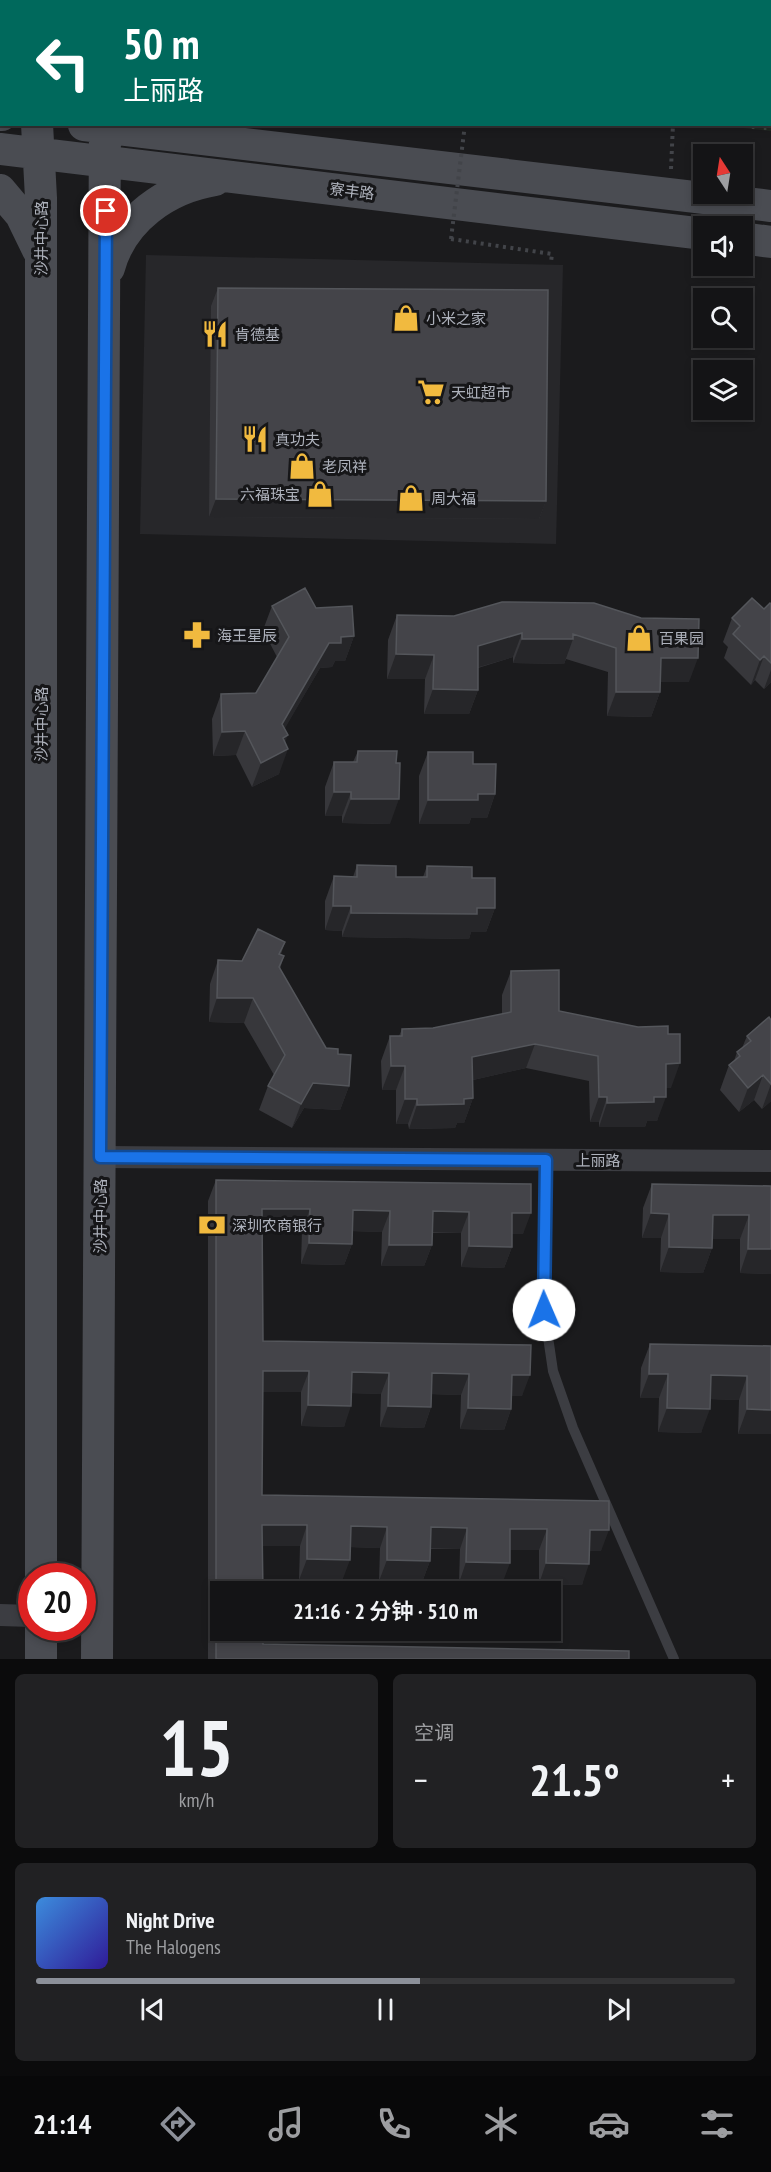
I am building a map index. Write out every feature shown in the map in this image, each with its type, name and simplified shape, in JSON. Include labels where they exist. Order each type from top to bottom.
[{"type":"street","name":"沙井中心路","points":[[97,1659],[106,280],[106,162],[98,126]]},
{"type":"street","points":[[106,126],[771,206]]},
{"type":"street","points":[[197,126],[235,142]]},
{"type":"street","name":"沙井中心路","points":[[38,139],[41,1563]]},
{"type":"street","name":"寮丰路","points":[[0,149],[38,139],[106,162],[693,233]]},
{"type":"street","points":[[106,280],[118,243],[130,227],[159,201],[191,185],[237,178]]},
{"type":"street","points":[[0,190],[21,215],[40,259]]},
{"type":"street","points":[[753,240],[771,242]]},
{"type":"street","name":"上丽路","points":[[100,1157],[771,1161]]},
{"type":"street","points":[[0,1615],[18,1616]]},
{"type":"street","points":[[41,1641],[41,1659]]},
{"type":"lane","points":[[546,1160],[544,1310],[553,1371],[573,1428],[674,1659]]},
{"type":"path","points":[[465,126],[451,239],[552,254],[551,262]]},
{"type":"path","points":[[671,194],[673,126]]},
{"type":"shaded area","points":[[725,126],[771,126],[771,131]]},
{"type":"shaded area","points":[[146,255],[563,265],[556,544],[140,534]]},
{"type":"building","points":[[218,288],[548,290],[546,501],[216,499]]},
{"type":"building","points":[[305,588],[316,608],[352,606],[354,636],[341,637],[341,643],[329,643],[282,724],[288,735],[283,738],[288,749],[261,763],[245,731],[222,732],[221,694],[256,693],[289,637],[272,606]]},
{"type":"building","points":[[752,598],[764,609],[771,604],[771,663],[764,656],[760,660],[733,634],[740,626],[732,618]]},
{"type":"building","points":[[502,602],[594,603],[641,618],[699,619],[698,658],[661,658],[660,692],[616,692],[616,648],[573,634],[573,639],[522,639],[522,633],[478,646],[478,690],[433,689],[434,655],[396,654],[397,615],[454,616]]},
{"type":"building","points":[[358,751],[397,751],[396,763],[400,763],[399,799],[351,799],[351,792],[334,792],[334,762],[357,762]]},
{"type":"building","points":[[428,752],[473,752],[473,764],[496,764],[495,794],[478,794],[478,800],[428,800]]},
{"type":"building","points":[[357,865],[396,866],[396,877],[427,877],[427,866],[472,867],[472,878],[495,878],[495,908],[477,908],[477,914],[351,913],[351,906],[333,906],[334,876],[357,877]]},
{"type":"building","points":[[258,929],[285,942],[279,954],[284,956],[279,967],[326,1048],[338,1049],[338,1054],[351,1055],[349,1086],[313,1083],[301,1104],[268,1086],[285,1055],[253,998],[217,998],[218,960],[242,961]]},
{"type":"building","points":[[559,970],[559,1011],[638,1027],[668,1026],[668,1034],[680,1034],[680,1063],[666,1064],[666,1097],[654,1097],[654,1102],[607,1103],[607,1097],[599,1097],[598,1056],[535,1044],[472,1057],[473,1098],[464,1099],[464,1104],[417,1105],[417,1099],[405,1099],[405,1066],[391,1066],[390,1036],[402,1036],[402,1029],[433,1028],[511,1012],[511,971]]},
{"type":"building","points":[[769,1017],[771,1020],[771,1084],[763,1075],[748,1088],[729,1065],[740,1056],[737,1052],[751,1041],[747,1036]]},
{"type":"building","points":[[216,1180],[531,1184],[531,1213],[512,1213],[512,1247],[469,1246],[469,1212],[433,1211],[432,1245],[389,1245],[390,1211],[353,1210],[352,1244],[309,1243],[310,1209],[262,1209],[263,1341],[531,1345],[530,1375],[512,1375],[511,1409],[468,1408],[469,1374],[432,1373],[431,1407],[388,1406],[389,1373],[352,1372],[351,1406],[308,1405],[309,1371],[263,1371],[262,1495],[609,1501],[609,1530],[590,1530],[589,1564],[546,1563],[547,1529],[510,1529],[510,1563],[466,1562],[467,1528],[431,1527],[430,1561],[387,1560],[387,1527],[351,1526],[350,1560],[307,1559],[307,1525],[262,1525],[263,1581],[216,1581]]},
{"type":"building","points":[[652,1184],[771,1186],[771,1249],[748,1249],[749,1215],[713,1215],[712,1248],[669,1247],[669,1214],[651,1213]]},
{"type":"building","points":[[650,1344],[771,1346],[771,1410],[747,1409],[747,1376],[711,1375],[710,1409],[667,1408],[668,1374],[649,1374]]},
{"type":"building","points":[[216,1641],[263,1641],[263,1644],[629,1651],[629,1659],[216,1659]]},
{"type":"place","name":"小米之家","points":[[406,318]]},
{"type":"place","name":"肯德基","points":[[215,334]]},
{"type":"place","name":"天虹超市","points":[[431,392]]},
{"type":"place","name":"真功夫","points":[[255,439]]},
{"type":"place","name":"老凤祥","points":[[302,466]]},
{"type":"place","name":"六福珠宝","points":[[320,494]]},
{"type":"place","name":"周大福","points":[[411,498]]},
{"type":"place","name":"海王星辰","points":[[197,635]]},
{"type":"place","name":"百果园","points":[[639,638]]},
{"type":"place","name":"深圳农商银行","points":[[212,1225]]},
{"type":"route","points":[[106,211],[100,1157],[546,1160],[544,1310]]}]
